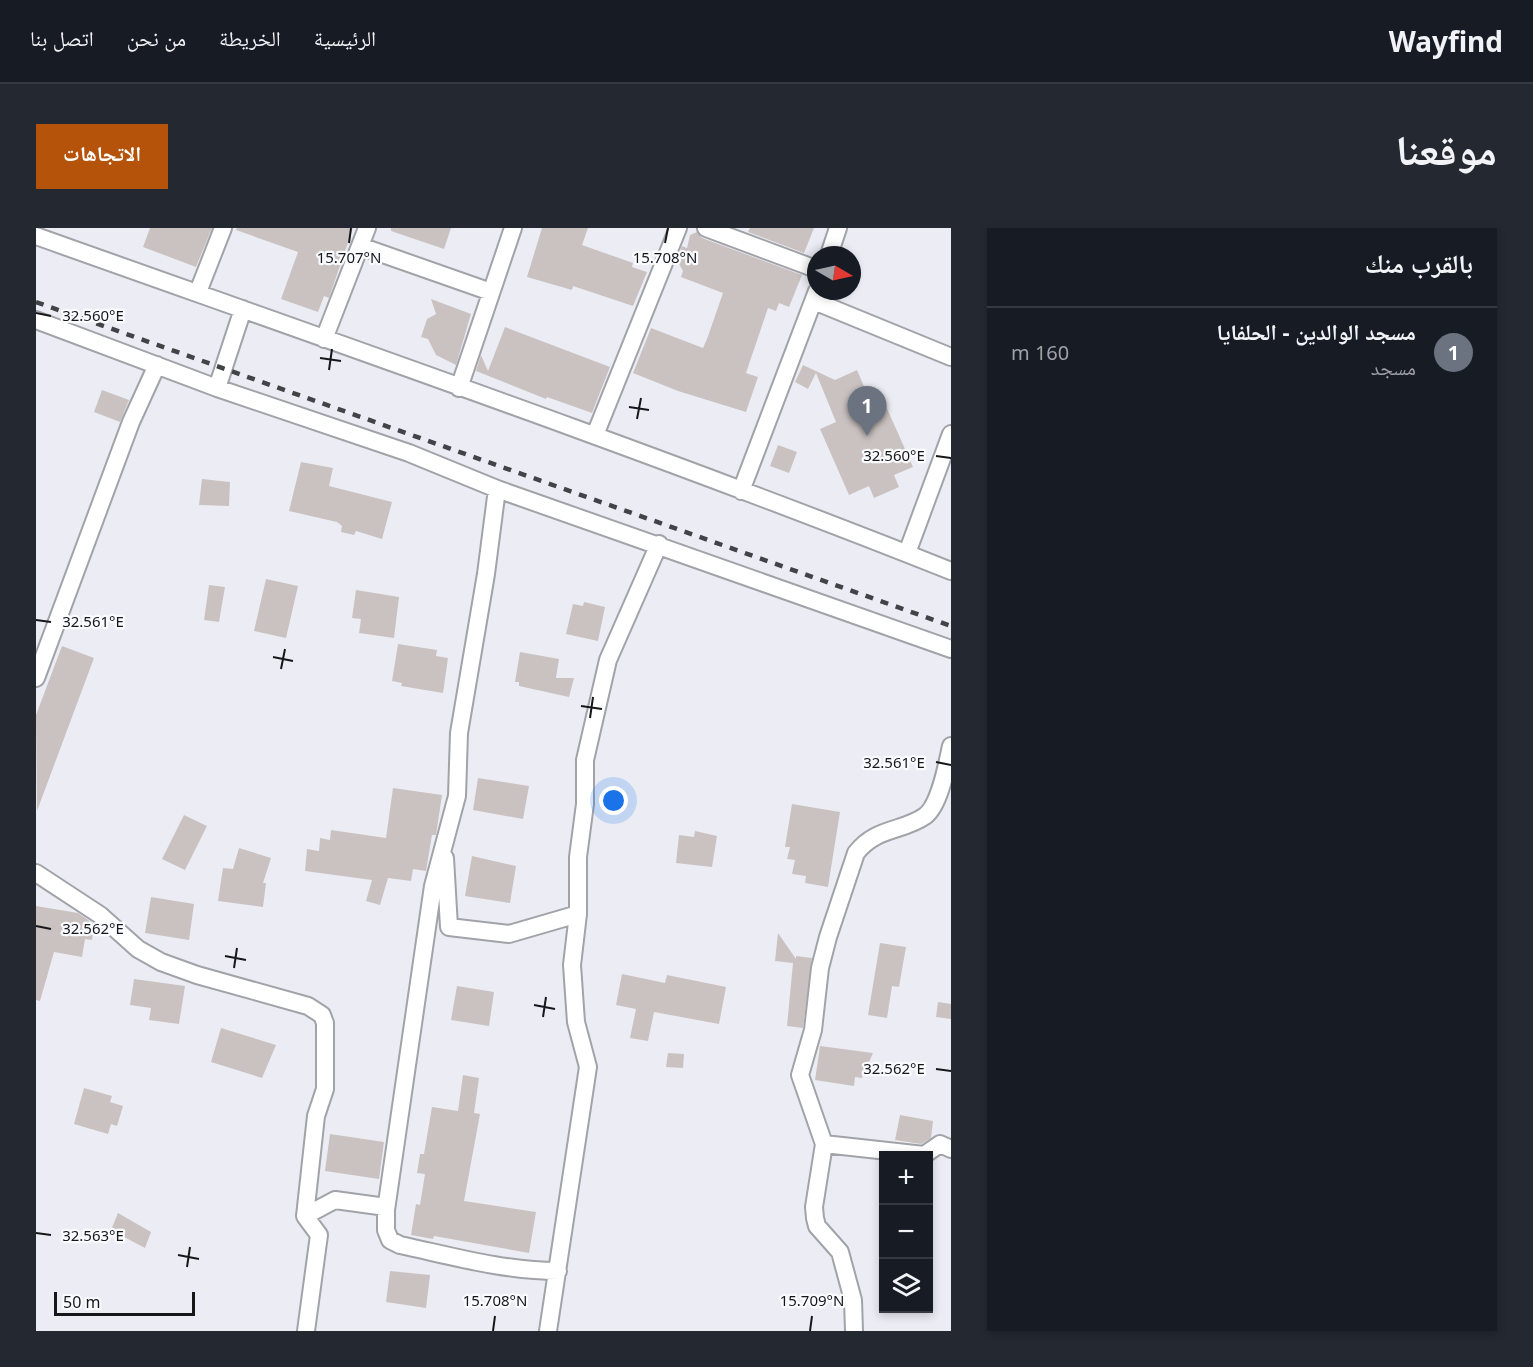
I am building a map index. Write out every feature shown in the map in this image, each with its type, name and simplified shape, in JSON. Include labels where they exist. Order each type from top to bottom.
[{"type":"street","points":[[198,292],[223,228]]},
{"type":"street","points":[[324,339],[367,228]]},
{"type":"street","points":[[459,388],[513,228]]},
{"type":"street","points":[[595,435],[678,228]]},
{"type":"street","points":[[706,228],[807,266]]},
{"type":"street","points":[[832,246],[838,228]]},
{"type":"street","points":[[36,236],[57,235],[243,309],[459,388],[537,412],[951,571]]},
{"type":"street","points":[[360,246],[490,292]]},
{"type":"street","points":[[741,491],[813,300]]},
{"type":"street","points":[[824,300],[951,357]]},
{"type":"street","points":[[217,388],[243,309]]},
{"type":"street","points":[[36,320],[217,388],[409,453],[497,489],[659,544],[951,649]]},
{"type":"street","points":[[36,678],[131,422],[158,365]]},
{"type":"street","points":[[907,553],[951,434]]},
{"type":"street","points":[[497,489],[486,574],[459,733],[457,796],[433,886],[386,1208],[386,1230],[390,1240],[400,1245],[474,1262],[531,1271],[558,1271]]},
{"type":"street","points":[[548,1331],[588,1066],[576,1022],[572,965],[578,914],[578,857],[585,804],[585,760],[608,660],[659,544]]},
{"type":"street","points":[[854,1331],[853,1300],[840,1252],[817,1226],[815,1218],[814,1208],[824,1144],[800,1075],[813,1030],[820,968],[856,853],[865,841],[926,816],[934,805],[951,746]]},
{"type":"street","points":[[444,842],[449,927],[509,934],[578,914]]},
{"type":"street","points":[[36,873],[100,915],[138,949],[161,962],[197,975],[308,1006],[322,1015],[325,1023],[325,1089],[316,1116],[305,1216],[319,1235],[306,1331]]},
{"type":"street","points":[[824,1144],[924,1155],[940,1144],[951,1149]]},
{"type":"street","points":[[305,1216],[335,1200],[386,1208]]},
{"type":"building","points":[[150,228],[212,228],[196,267],[143,247]]},
{"type":"building","points":[[237,228],[353,228],[329,298],[324,296],[318,312],[281,299],[298,252],[236,230]]},
{"type":"building","points":[[391,228],[451,228],[444,249],[391,231]]},
{"type":"building","points":[[542,228],[588,228],[582,245],[633,263],[632,267],[647,272],[633,306],[573,286],[572,290],[527,277]]},
{"type":"building","points":[[750,228],[814,228],[804,253],[748,232]]},
{"type":"building","points":[[697,232],[702,238],[802,275],[789,307],[779,303],[776,311],[768,308],[746,373],[758,377],[746,412],[678,391],[633,373],[651,328],[703,348],[723,293],[681,277],[683,271],[677,260],[682,246],[687,248],[690,235]]},
{"type":"building","points":[[431,299],[471,314],[456,365],[436,355],[428,339],[421,337],[427,319],[436,314]]},
{"type":"building","points":[[505,327],[610,367],[592,413],[547,397],[546,399],[476,371],[481,355],[488,371]]},
{"type":"building","points":[[803,365],[835,380],[857,370],[874,410],[885,404],[913,467],[894,475],[899,487],[874,498],[869,486],[849,495],[820,429],[836,422],[816,373],[808,389],[795,382]]},
{"type":"building","points":[[102,390],[129,400],[120,422],[94,412]]},
{"type":"building","points":[[778,445],[797,452],[789,473],[770,466]]},
{"type":"building","points":[[301,462],[333,468],[329,486],[392,502],[382,539],[356,531],[354,535],[341,532],[342,526],[337,522],[289,511]]},
{"type":"building","points":[[202,479],[230,482],[229,506],[199,505]]},
{"type":"building","points":[[266,579],[298,586],[286,638],[254,631]]},
{"type":"building","points":[[209,585],[225,587],[219,622],[204,620]]},
{"type":"building","points":[[356,590],[399,597],[394,638],[359,633],[361,619],[352,618]]},
{"type":"building","points":[[584,602],[605,607],[598,641],[566,634],[573,604],[583,606]]},
{"type":"building","points":[[398,644],[437,650],[436,656],[448,658],[443,693],[401,686],[402,683],[392,681]]},
{"type":"building","points":[[62,646],[94,658],[37,811],[36,715]]},
{"type":"building","points":[[520,652],[559,659],[556,678],[574,678],[569,697],[519,686],[519,682],[515,682]]},
{"type":"building","points":[[478,778],[529,786],[523,819],[473,810]]},
{"type":"building","points":[[393,788],[442,795],[436,835],[432,835],[426,871],[413,869],[411,881],[388,878],[380,905],[366,901],[372,880],[305,871],[307,849],[319,851],[320,838],[330,840],[331,830],[386,838]]},
{"type":"building","points":[[792,804],[840,812],[828,887],[805,883],[806,876],[792,874],[795,860],[787,859],[790,847],[785,847]]},
{"type":"building","points":[[184,815],[207,826],[185,870],[162,859]]},
{"type":"building","points":[[695,831],[717,836],[712,867],[676,863],[679,835],[694,837]]},
{"type":"building","points":[[239,848],[271,858],[263,883],[266,883],[263,907],[218,901],[223,868],[233,869]]},
{"type":"building","points":[[472,856],[516,866],[510,903],[465,896]]},
{"type":"building","points":[[151,897],[194,904],[189,940],[145,933]]},
{"type":"building","points":[[36,906],[78,913],[94,924],[92,940],[85,939],[82,957],[54,952],[40,1001],[36,1000]]},
{"type":"building","points":[[778,933],[796,959],[796,956],[812,958],[803,1028],[787,1026],[793,963],[775,961]]},
{"type":"building","points":[[880,943],[906,947],[899,987],[892,986],[887,1018],[868,1015]]},
{"type":"building","points":[[622,974],[665,983],[667,975],[726,987],[719,1024],[654,1012],[648,1041],[630,1038],[636,1009],[616,1005]]},
{"type":"building","points":[[134,979],[185,986],[179,1024],[149,1020],[151,1008],[130,1005]]},
{"type":"building","points":[[457,986],[494,992],[489,1026],[451,1020]]},
{"type":"building","points":[[938,1002],[951,1004],[951,1019],[936,1017]]},
{"type":"building","points":[[221,1028],[276,1045],[262,1078],[211,1062]]},
{"type":"building","points":[[820,1046],[873,1053],[869,1062],[870,1071],[863,1070],[862,1078],[855,1077],[854,1086],[815,1080]]},
{"type":"building","points":[[668,1053],[684,1054],[683,1068],[666,1067]]},
{"type":"building","points":[[463,1075],[479,1078],[474,1113],[480,1114],[464,1201],[536,1212],[529,1253],[434,1236],[433,1239],[411,1235],[416,1204],[420,1205],[425,1174],[417,1173],[420,1154],[424,1154],[432,1107],[458,1111]]},
{"type":"building","points":[[84,1088],[112,1096],[110,1102],[123,1106],[117,1126],[111,1124],[108,1134],[74,1124]]},
{"type":"building","points":[[900,1115],[933,1121],[931,1138],[921,1144],[895,1140]]},
{"type":"building","points":[[330,1134],[384,1142],[379,1179],[325,1171]]},
{"type":"building","points":[[118,1213],[151,1232],[145,1248],[111,1230]]},
{"type":"building","points":[[390,1271],[430,1275],[426,1308],[386,1302]]},
{"type":"railway","points":[[36,302],[951,626]]},
{"type":"place","name":"مسجد الوالدين - الحلفايا","points":[[867,436]]}]
